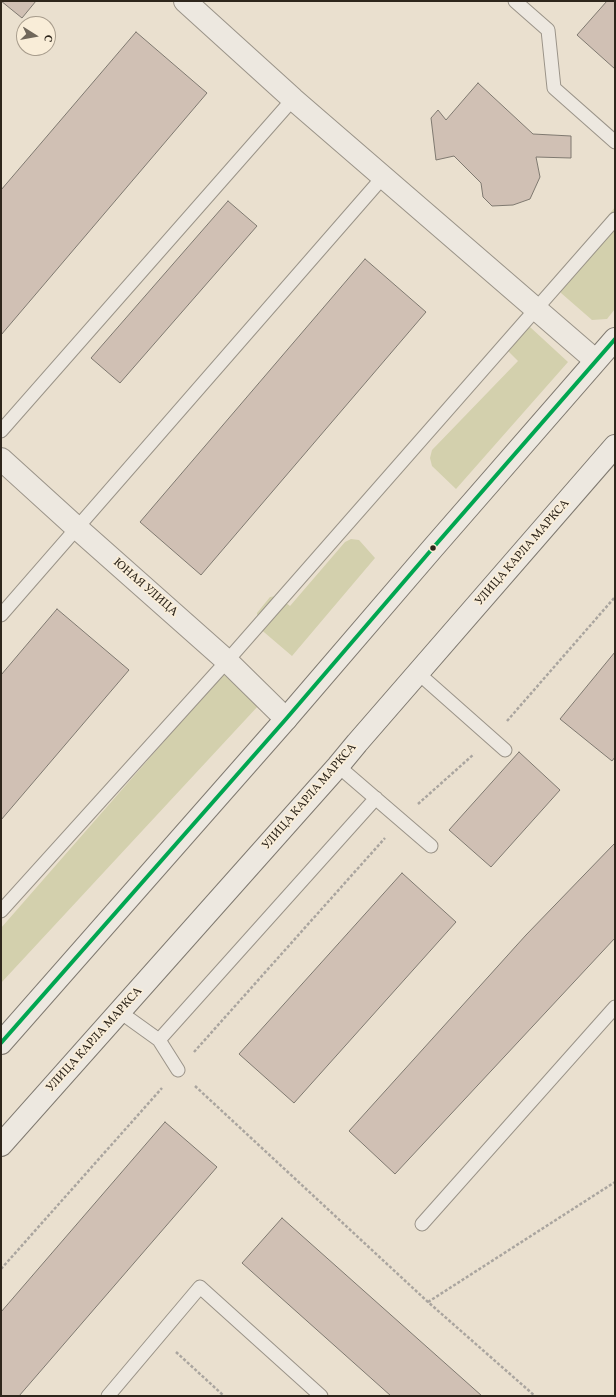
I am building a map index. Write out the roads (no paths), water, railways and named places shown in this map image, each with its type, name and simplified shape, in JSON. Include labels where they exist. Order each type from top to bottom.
[{"type":"main road","points":[[185,1],[293,99],[595,360]]},
{"type":"main road","points":[[1,1043],[286,719],[595,360],[615,339]]},
{"type":"main road","name":"УЛИЦА КАРЛА МАРКСА","points":[[1,1145],[338,766],[615,446]]},
{"type":"main road","name":"ЮНАЯ УЛИЦА","points":[[1,459],[227,661],[286,719]]},
{"type":"lane","points":[[515,1],[548,30],[554,88],[615,142]]},
{"type":"lane","points":[[1,430],[293,99]]},
{"type":"lane","points":[[1,615],[383,177]]},
{"type":"lane","points":[[1,911],[227,661],[615,219]]},
{"type":"lane","points":[[418,674],[505,750]]},
{"type":"lane","points":[[338,766],[431,846]]},
{"type":"lane","points":[[159,1040],[376,798]]},
{"type":"lane","points":[[422,1224],[615,1007]]},
{"type":"lane","points":[[120,1012],[159,1040],[178,1070]]},
{"type":"lane","points":[[108,1396],[200,1287],[321,1396]]}]
